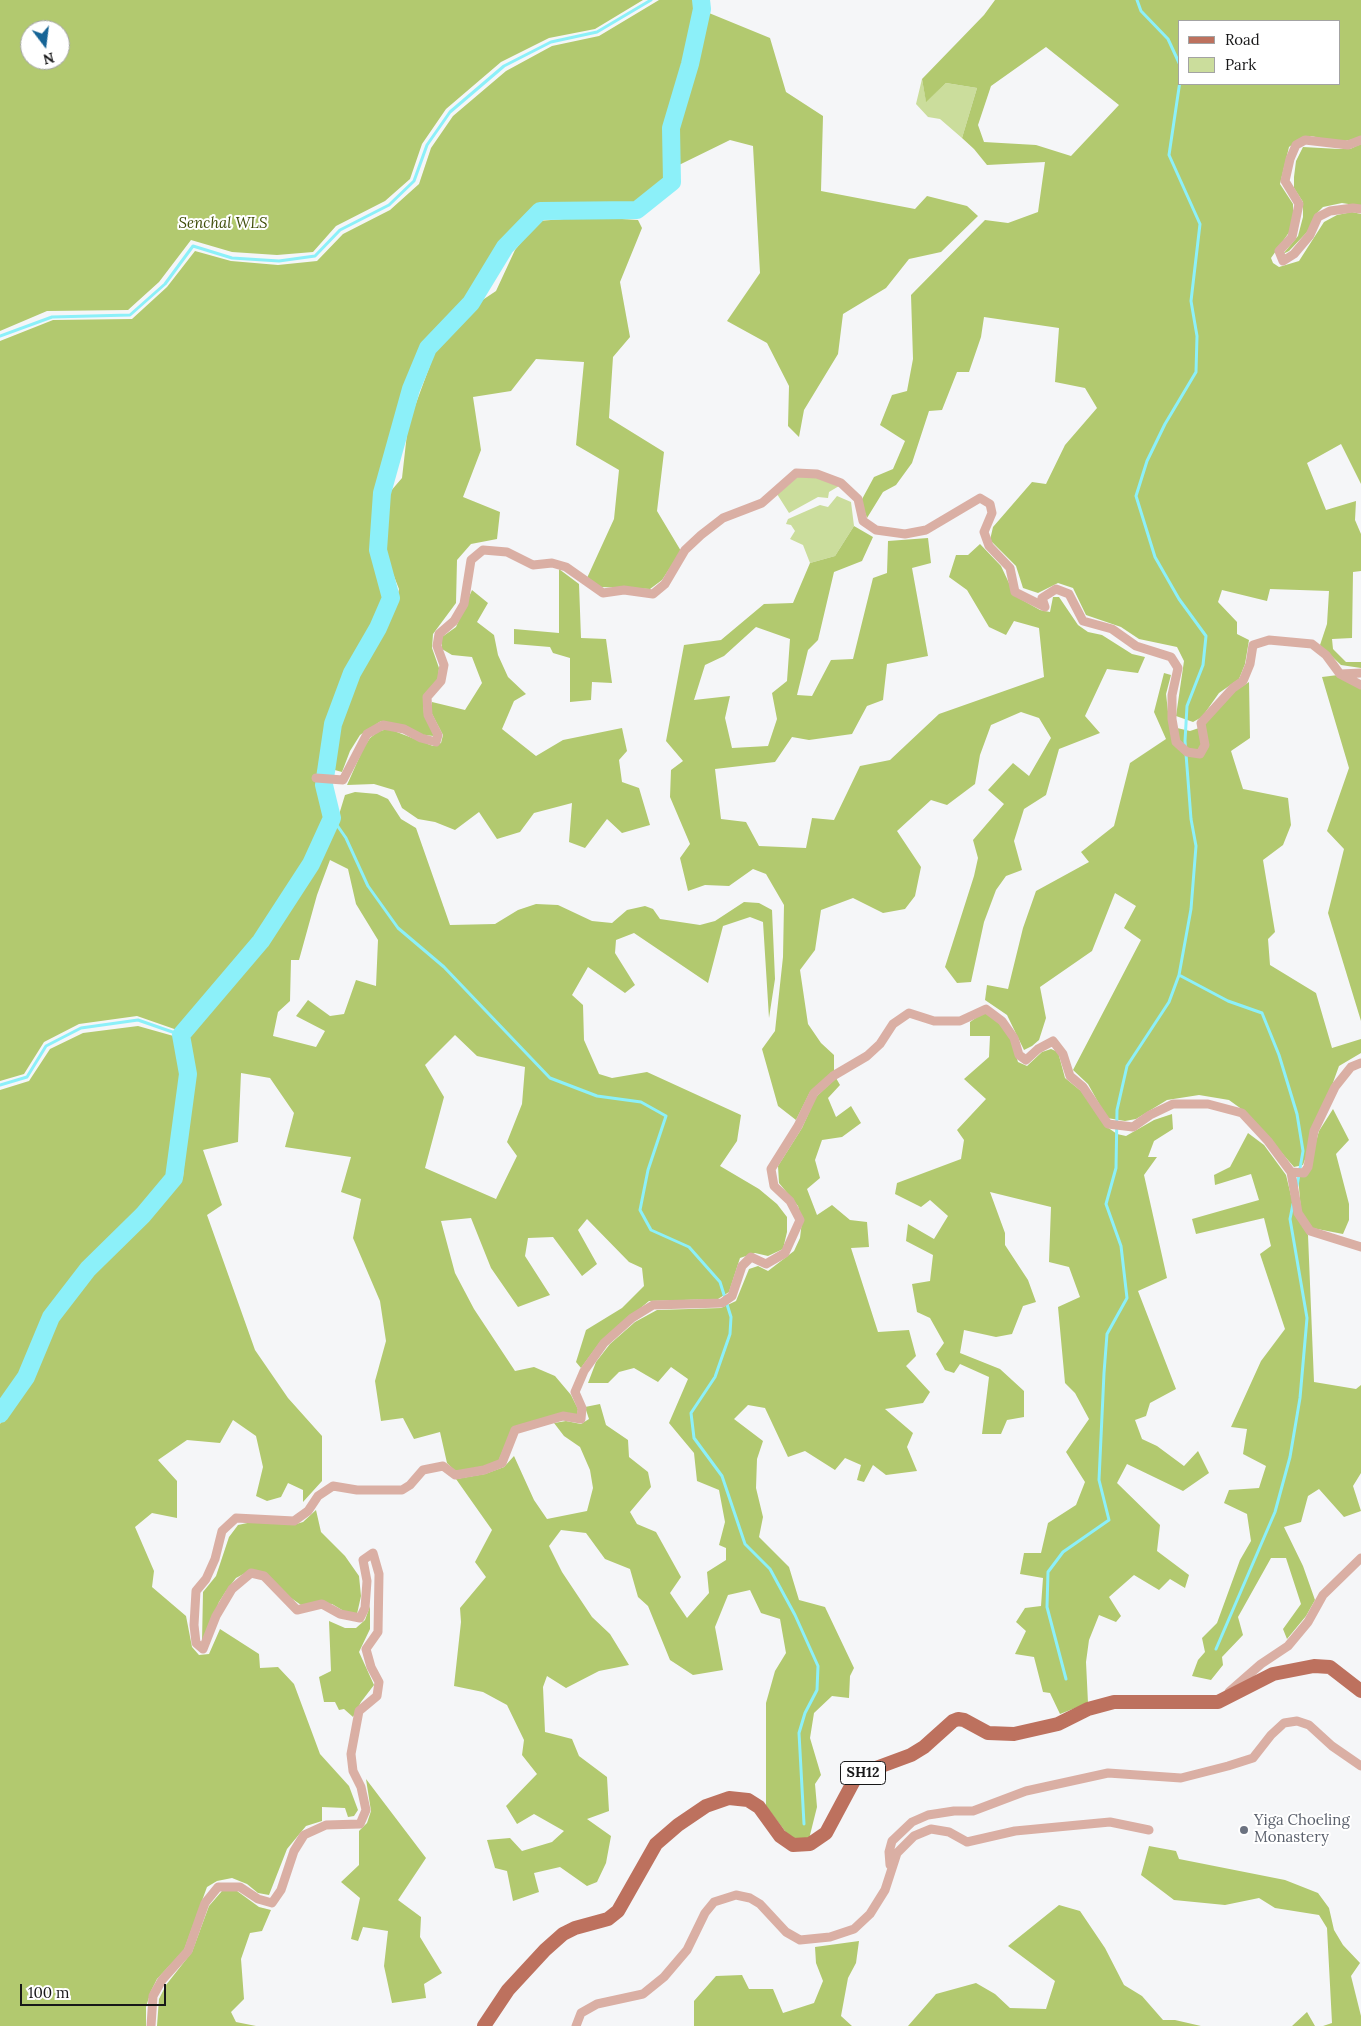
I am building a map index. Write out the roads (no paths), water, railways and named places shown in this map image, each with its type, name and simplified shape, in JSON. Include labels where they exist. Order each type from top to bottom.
[{"type":"main road","name":"SH12","points":[[484,2026],[508,1990],[551,1945],[575,1928],[608,1920],[630,1893],[642,1864],[656,1844],[678,1825],[706,1806],[729,1798],[748,1800],[759,1807],[780,1836],[793,1845],[810,1844],[826,1833],[857,1775],[918,1751],[953,1721],[964,1720],[988,1732],[1014,1734],[1058,1724],[1094,1707],[1114,1702],[1218,1702],[1273,1674],[1314,1666],[1330,1667],[1361,1691]]},
{"type":"street","points":[[1361,140],[1348,145],[1305,140],[1296,145],[1290,158],[1286,181],[1299,204],[1292,237],[1279,251],[1283,261],[1294,254],[1318,217],[1330,212],[1353,208],[1361,209]]},
{"type":"street","points":[[316,778],[343,780],[367,734],[383,724],[404,729],[421,738],[436,742],[438,735],[428,715],[427,698],[441,681],[444,664],[437,646],[439,634],[454,621],[464,604],[470,560],[483,550],[507,552],[533,565],[552,563],[566,567],[603,593],[624,590],[653,594],[665,584],[685,550],[701,535],[723,518],[762,504],[796,474],[817,474],[841,483],[858,499],[864,520],[876,530],[905,534],[926,530],[980,498],[990,504],[992,513],[984,532],[989,546],[1010,568],[1015,592],[1046,607],[1042,598],[1056,589],[1069,594],[1083,621],[1112,629],[1136,646],[1171,657],[1178,668],[1172,696],[1172,719],[1176,742],[1187,752],[1200,754],[1205,744],[1201,723],[1233,688],[1243,681],[1250,664],[1253,645],[1269,640],[1312,644],[1326,655],[1340,674],[1361,685]]},
{"type":"street","points":[[1340,674],[1361,673]]},
{"type":"street","points":[[151,2026],[152,1996],[162,1980],[188,1951],[205,1903],[218,1887],[240,1887],[258,1899],[272,1902],[281,1890],[294,1851],[304,1835],[326,1825],[360,1824],[366,1810],[361,1787],[353,1771],[351,1754],[359,1711],[377,1696],[380,1682],[371,1667],[366,1650],[378,1632],[380,1574],[373,1553],[363,1560],[367,1581],[366,1608],[360,1618],[340,1614],[322,1604],[297,1610],[264,1576],[251,1573],[232,1589],[216,1616],[203,1649],[196,1643],[196,1591],[206,1579],[222,1531],[236,1518],[294,1522],[308,1511],[318,1496],[333,1486],[357,1490],[402,1490],[410,1485],[423,1470],[443,1466],[455,1474],[484,1470],[502,1463],[515,1430],[563,1416],[581,1419],[582,1408],[575,1392],[584,1372],[604,1343],[632,1318],[653,1305],[722,1303],[732,1296],[742,1266],[751,1258],[766,1264],[785,1253],[800,1220],[790,1201],[774,1186],[771,1168],[798,1126],[814,1093],[833,1076],[867,1056],[880,1044],[893,1024],[909,1013],[934,1021],[960,1021],[986,1009],[1002,1021],[1014,1038],[1019,1055],[1026,1060],[1038,1049],[1053,1041],[1063,1054],[1070,1076],[1083,1087],[1108,1124],[1133,1127],[1150,1115],[1173,1104],[1208,1104],[1242,1114],[1268,1141],[1292,1172],[1298,1213],[1310,1231],[1361,1246]]},
{"type":"street","points":[[1292,1172],[1304,1172],[1308,1167],[1314,1131],[1335,1087],[1351,1067],[1361,1063]]},
{"type":"street","points":[[1218,1702],[1261,1664],[1288,1646],[1308,1622],[1323,1595],[1361,1558]]},
{"type":"street","points":[[890,1869],[889,1852],[892,1841],[912,1822],[928,1815],[954,1811],[973,1811],[1026,1791],[1108,1773],[1181,1778],[1253,1758],[1271,1735],[1284,1723],[1297,1721],[1310,1725],[1332,1746],[1361,1766]]},
{"type":"street","points":[[576,2026],[581,2013],[597,2004],[643,1994],[664,1977],[687,1950],[705,1913],[714,1902],[736,1896],[750,1898],[760,1904],[786,1932],[800,1940],[830,1937],[854,1929],[870,1914],[885,1890],[890,1869],[897,1853],[914,1836],[931,1829],[948,1832],[967,1842],[1015,1831],[1110,1822],[1150,1830]]},
{"type":"waterway","points":[[0,336],[52,317],[130,315],[165,284],[193,246],[232,258],[279,261],[315,256],[340,230],[389,205],[414,181],[427,145],[450,112],[504,66],[551,42],[597,32],[651,0]]},
{"type":"waterway","points":[[0,1414],[26,1377],[51,1317],[88,1269],[143,1215],[174,1178],[188,1074],[181,1035],[261,941],[311,864],[332,818],[324,785],[333,724],[352,673],[378,628],[391,598],[378,550],[382,493],[411,389],[428,348],[471,303],[505,247],[540,211],[637,210],[672,182],[671,128],[690,64],[702,9],[701,0]]},
{"type":"waterway","points":[[1137,0],[1141,11],[1168,39],[1178,61]]},
{"type":"waterway","points":[[1066,1679],[1047,1607],[1048,1572],[1063,1552],[1109,1520],[1099,1480],[1107,1334],[1127,1298],[1121,1246],[1106,1204],[1116,1168],[1117,1110],[1127,1066],[1169,1002],[1179,975],[1191,909],[1196,846],[1191,819],[1185,741],[1187,706],[1203,665],[1206,636],[1179,599],[1155,557],[1136,496],[1147,461],[1165,424],[1196,372],[1197,336],[1191,301],[1200,224],[1169,155],[1179,85]]},
{"type":"waterway","points":[[332,818],[346,838],[368,886],[398,928],[444,967],[550,1078],[597,1096],[641,1102],[666,1116],[648,1170],[640,1210],[651,1230],[689,1247],[720,1282],[731,1317],[730,1334],[715,1377],[691,1413],[694,1438],[722,1476],[745,1544],[770,1569],[795,1615],[818,1666],[817,1690],[805,1713],[799,1733],[804,1824]]},
{"type":"waterway","points":[[1179,975],[1228,1001],[1262,1013],[1279,1055],[1297,1114],[1303,1151],[1297,1186]]},
{"type":"waterway","points":[[0,1085],[27,1077],[46,1046],[81,1028],[138,1020],[181,1035]]},
{"type":"waterway","points":[[1216,1649],[1275,1512],[1290,1457],[1300,1398],[1307,1318],[1290,1219],[1293,1204]]},
{"type":"place","name":"Yiga Choeling Monastery","points":[[1244,1830]]},
{"type":"park label","name":"Senchal WLS","points":[[223,224]]}]
